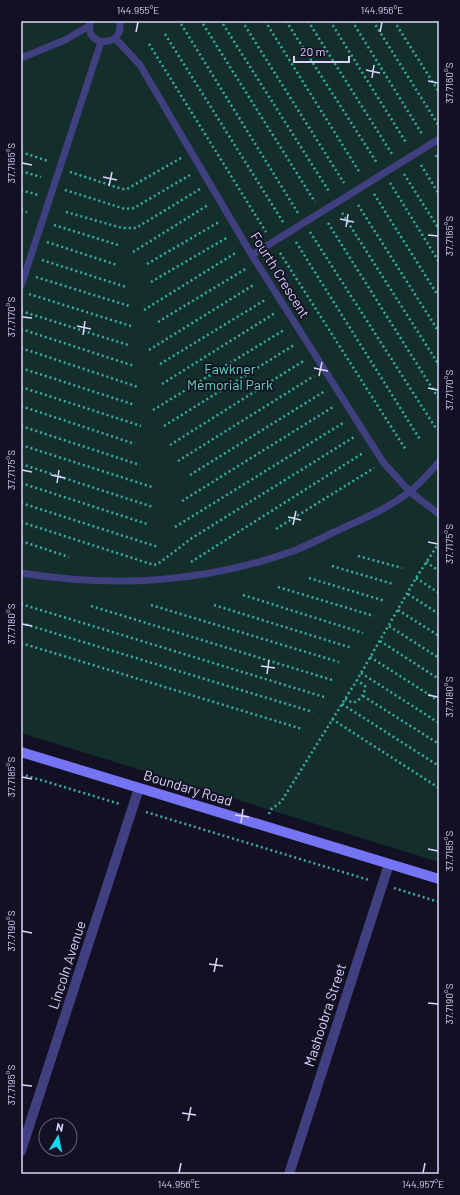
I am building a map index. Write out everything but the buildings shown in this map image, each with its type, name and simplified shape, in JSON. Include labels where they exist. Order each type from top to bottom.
[{"type":"main road","name":"Boundary Road","points":[[21,752],[439,879]]},
{"type":"street","name":"Lincoln Avenue","points":[[21,1150],[139,788]]},
{"type":"street","name":"Mashoobra Street","points":[[288,1174],[389,864]]},
{"type":"lane","points":[[90,23],[90,30],[94,38],[101,42],[109,42],[115,38],[120,28],[119,21]]},
{"type":"lane","points":[[21,58],[65,40],[90,23]]},
{"type":"lane","name":"Fourth Crescent","points":[[115,38],[140,65],[246,246],[383,462],[410,492],[439,514]]},
{"type":"lane","points":[[21,286],[101,42]]},
{"type":"lane","points":[[252,255],[439,139]]},
{"type":"lane","points":[[21,573],[62,579],[100,582],[152,581],[201,575],[234,568],[296,549],[366,519],[410,492],[439,462]]},
{"type":"path","points":[[242,21],[439,332]]},
{"type":"path","points":[[264,21],[439,297]]},
{"type":"path","points":[[286,21],[384,173],[439,262]]},
{"type":"path","points":[[308,21],[439,229]]},
{"type":"path","points":[[330,21],[439,194]]},
{"type":"path","points":[[352,21],[439,161]]},
{"type":"path","points":[[373,21],[439,126]]},
{"type":"path","points":[[394,21],[439,92]]},
{"type":"path","points":[[21,152],[48,161]]},
{"type":"path","points":[[59,168],[122,189],[127,189],[191,152]]},
{"type":"path","points":[[53,186],[129,209],[134,208],[201,168]]},
{"type":"path","points":[[21,171],[41,177]]},
{"type":"path","points":[[66,212],[122,228],[136,228],[210,183]]},
{"type":"path","points":[[21,190],[49,199]]},
{"type":"path","points":[[133,252],[219,199]]},
{"type":"path","points":[[21,210],[27,212]]},
{"type":"path","points":[[148,264],[229,216]]},
{"type":"path","points":[[42,221],[118,245]]},
{"type":"path","points":[[151,282],[238,231]]},
{"type":"path","points":[[36,239],[117,265]]},
{"type":"path","points":[[144,310],[246,246]]},
{"type":"path","points":[[30,256],[126,287]]},
{"type":"path","points":[[158,322],[257,262]]},
{"type":"path","points":[[25,273],[129,306]]},
{"type":"path","points":[[149,350],[266,277]]},
{"type":"path","points":[[160,364],[276,293]]},
{"type":"path","points":[[29,294],[134,327]]},
{"type":"path","points":[[162,384],[285,307]]},
{"type":"path","points":[[21,310],[128,346]]},
{"type":"path","points":[[153,410],[295,324]]},
{"type":"path","points":[[21,330],[134,366]]},
{"type":"path","points":[[164,426],[304,338]]},
{"type":"path","points":[[21,348],[138,387]]},
{"type":"path","points":[[170,445],[314,354]]},
{"type":"path","points":[[21,368],[135,405]]},
{"type":"path","points":[[178,461],[324,370]]},
{"type":"path","points":[[190,475],[334,385]]},
{"type":"path","points":[[21,387],[141,426]]},
{"type":"path","points":[[182,501],[344,400]]},
{"type":"path","points":[[21,406],[135,444]]},
{"type":"path","points":[[175,527],[354,416]]},
{"type":"path","points":[[21,426],[140,465]]},
{"type":"path","points":[[21,522],[154,565],[158,564],[192,538],[363,431]]},
{"type":"path","points":[[21,445],[152,487]]},
{"type":"path","points":[[191,562],[373,446]]},
{"type":"path","points":[[276,529],[383,462]]},
{"type":"path","points":[[21,464],[153,507]]},
{"type":"path","points":[[21,483],[147,524]]},
{"type":"path","points":[[21,503],[158,547]]},
{"type":"path","points":[[21,541],[69,557]]},
{"type":"path","points":[[264,826],[270,810],[281,802],[357,680],[416,578],[439,543]]},
{"type":"path","points":[[358,556],[402,568]]},
{"type":"path","points":[[426,562],[439,571]]},
{"type":"path","points":[[332,566],[393,584]]},
{"type":"path","points":[[309,578],[385,601]]},
{"type":"path","points":[[416,578],[439,593]]},
{"type":"path","points":[[278,587],[374,616]]},
{"type":"path","points":[[408,594],[439,614]]},
{"type":"path","points":[[243,596],[363,633]]},
{"type":"path","points":[[21,604],[324,697]]},
{"type":"path","points":[[151,605],[339,662]]},
{"type":"path","points":[[214,605],[352,648]]},
{"type":"path","points":[[91,606],[332,680]]},
{"type":"path","points":[[398,610],[439,636]]},
{"type":"path","points":[[21,623],[313,712]]},
{"type":"path","points":[[389,626],[439,658]]},
{"type":"path","points":[[380,641],[439,679]]},
{"type":"path","points":[[21,643],[302,729]]},
{"type":"path","points":[[370,657],[439,701]]},
{"type":"path","points":[[360,673],[439,723]]},
{"type":"path","points":[[345,699],[353,703],[360,700],[363,696],[365,686],[357,680]]},
{"type":"path","points":[[363,696],[439,744]]},
{"type":"path","points":[[342,704],[439,766]]},
{"type":"path","points":[[332,719],[439,788]]},
{"type":"path","points":[[21,774],[439,902]]},
{"type":"green space","name":"Fawkner Memorial Park","points":[[21,21],[439,21],[439,862],[21,733]]}]
